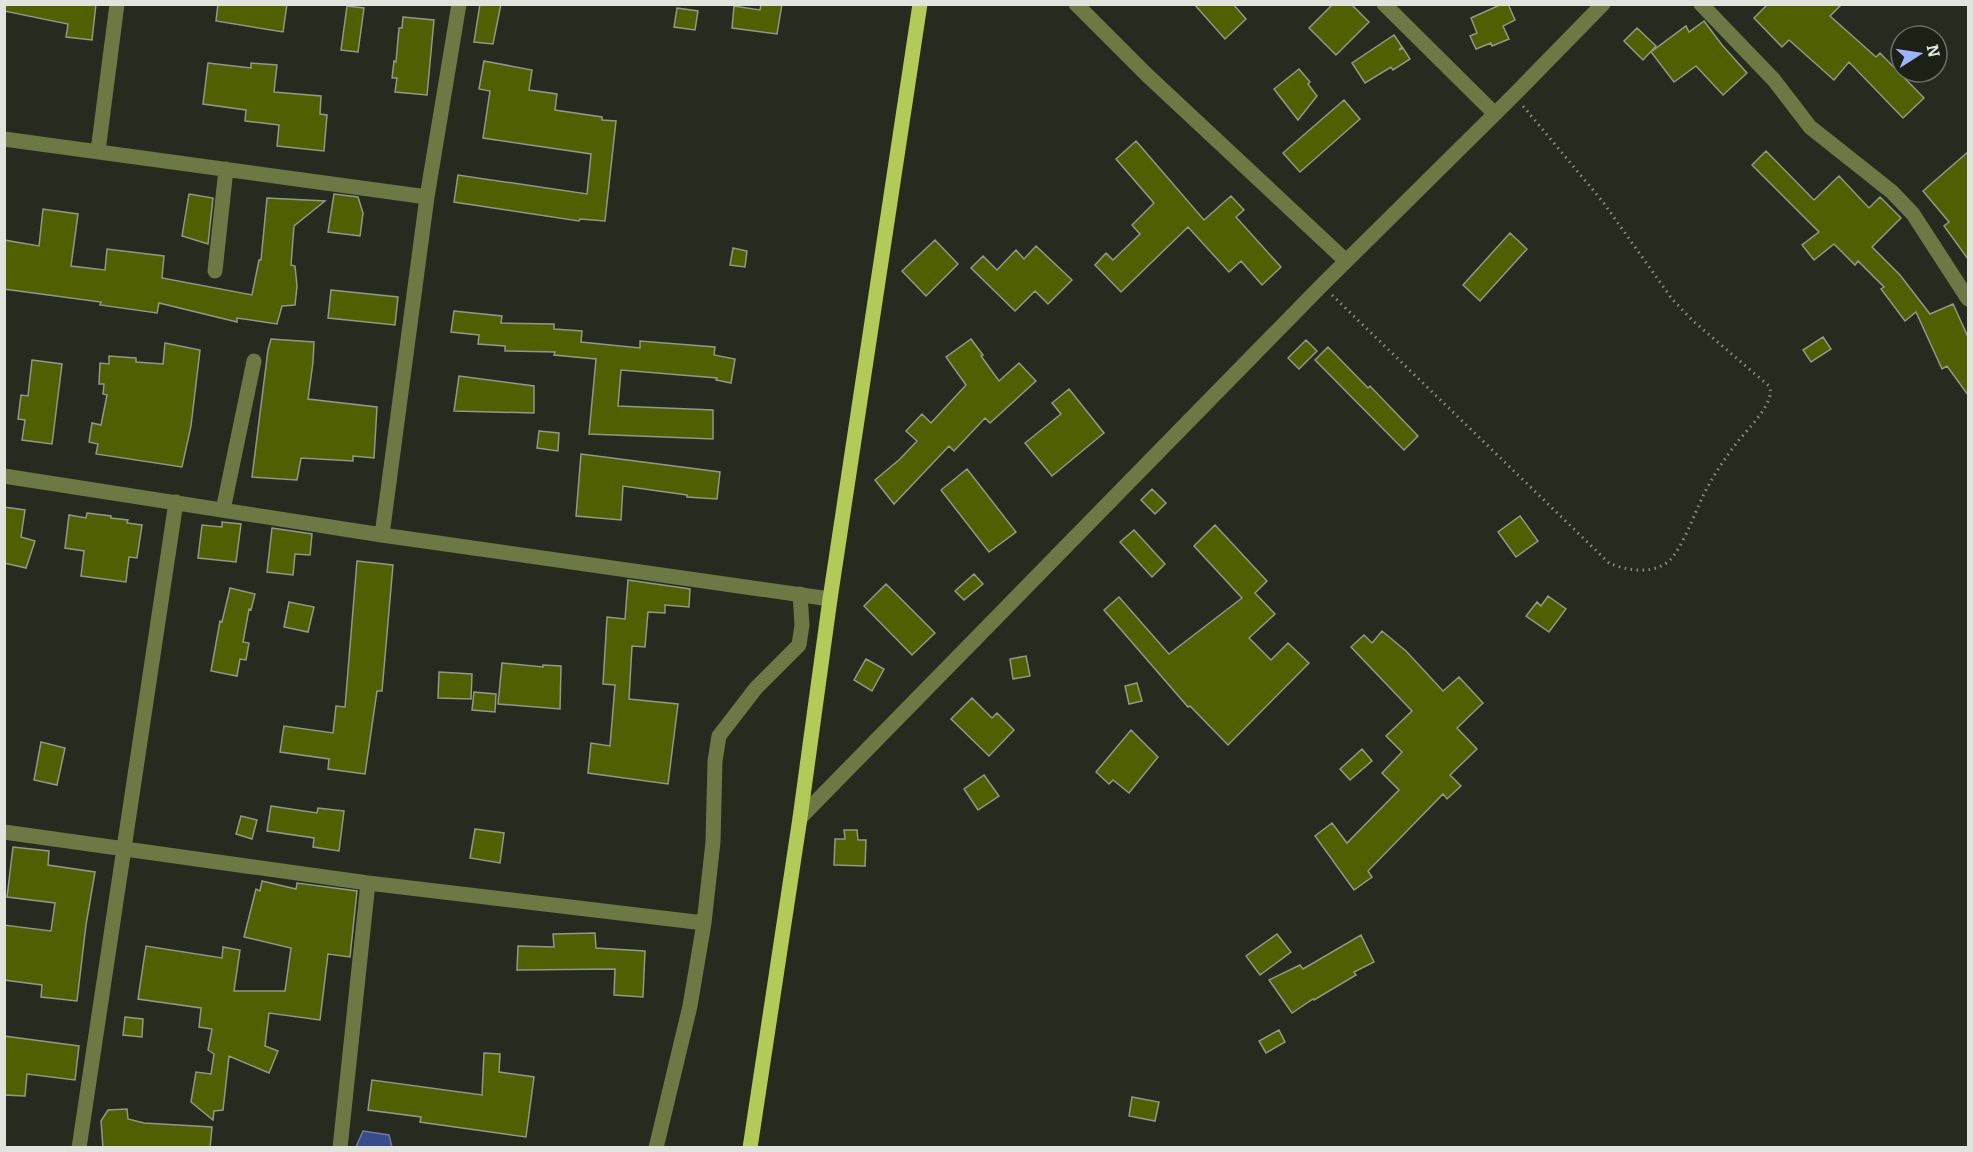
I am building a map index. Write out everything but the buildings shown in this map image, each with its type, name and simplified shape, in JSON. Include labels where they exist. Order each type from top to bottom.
[{"type":"main road","points":[[750,1148],[920,4]]},
{"type":"street","points":[[98,151],[117,4]]},
{"type":"street","points":[[382,535],[427,197],[459,4]]},
{"type":"street","points":[[1076,4],[1147,75],[1346,261]]},
{"type":"street","points":[[1384,4],[1495,114]]},
{"type":"street","points":[[800,818],[1322,285],[1603,4]]},
{"type":"street","points":[[1701,4],[1774,81],[1810,127],[1892,192],[1913,214],[1968,298]]},
{"type":"street","points":[[4,139],[427,197]]},
{"type":"street","points":[[215,271],[226,169]]},
{"type":"street","points":[[223,510],[254,361]]},
{"type":"street","points":[[4,476],[382,535],[830,599]]},
{"type":"street","points":[[79,1148],[176,502]]},
{"type":"street","points":[[656,1148],[690,1006],[704,923],[713,842],[715,761],[719,736],[756,688],[799,645],[802,625],[800,594]]},
{"type":"street","points":[[4,832],[368,883],[704,923]]},
{"type":"street","points":[[340,1148],[368,883]]},
{"type":"path","points":[[1322,285],[1609,563],[1624,569],[1640,570],[1657,567],[1671,560],[1726,456],[1771,398],[1772,391],[1692,320],[1672,299],[1603,202],[1514,95]]},
{"type":"water","points":[[363,1131],[389,1135],[392,1147],[356,1147]]}]
